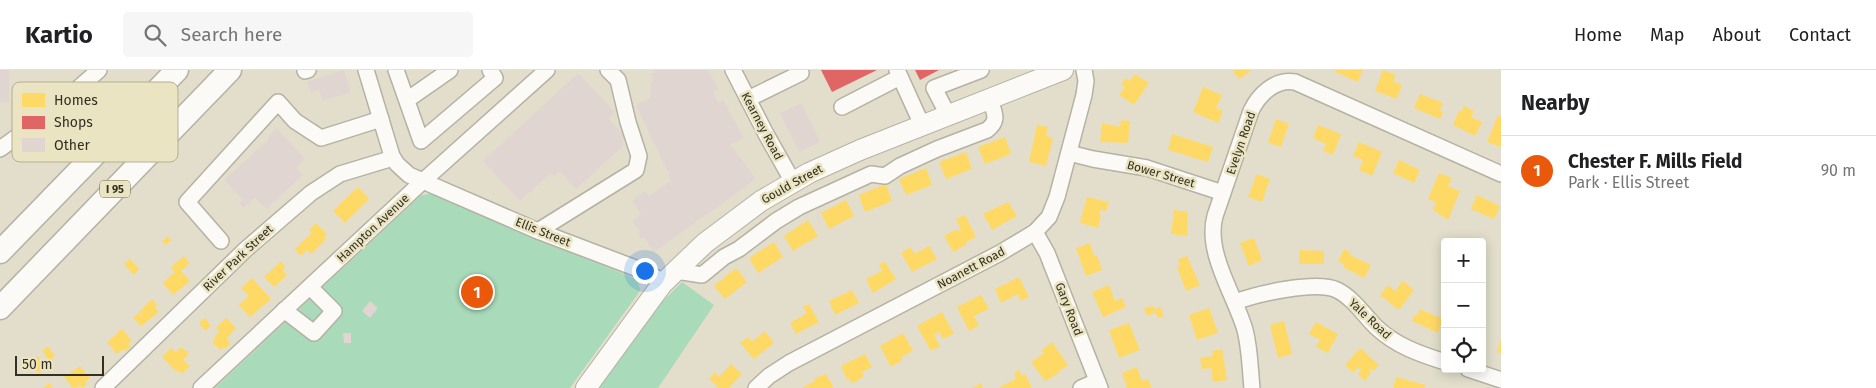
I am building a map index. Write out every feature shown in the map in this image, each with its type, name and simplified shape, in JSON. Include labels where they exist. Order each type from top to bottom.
[{"type":"highway","points":[[165,82],[177,70]]},
{"type":"highway","name":"I 95","points":[[178,124],[230,70]]},
{"type":"highway","points":[[0,252],[88,162]]},
{"type":"highway","name":"I 95","points":[[0,308],[141,162]]},
{"type":"main road","name":"Gould Street","points":[[586,388],[669,277],[726,226],[761,201],[792,182],[860,150],[1058,71]]},
{"type":"street","points":[[85,82],[99,70]]},
{"type":"street","points":[[366,70],[393,158]]},
{"type":"street","points":[[396,70],[421,141],[496,78],[490,70]]},
{"type":"street","points":[[406,100],[450,70]]},
{"type":"street","name":"Hampton Avenue","points":[[201,388],[547,70]]},
{"type":"street","points":[[538,231],[636,170],[639,156],[628,122],[618,80],[608,70]]},
{"type":"street","name":"Kearney Road","points":[[733,70],[792,182]]},
{"type":"street","points":[[948,115],[934,88],[981,70]]},
{"type":"street","name":"Noanett Road","points":[[756,388],[769,376],[789,363],[1000,253],[1035,232],[1049,217],[1055,203],[1084,95],[1086,81],[1084,70]]},
{"type":"street","points":[[748,99],[801,73]]},
{"type":"street","points":[[842,107],[898,73],[922,126]]},
{"type":"street","name":"Evelyn Road","points":[[1252,388],[1245,333],[1217,258],[1212,235],[1213,222],[1223,193],[1254,105],[1261,95],[1270,88],[1286,82],[1300,84],[1501,174]]},
{"type":"street","points":[[669,277],[702,276],[724,257],[738,250],[776,221],[800,207],[871,174],[885,176],[930,152],[987,130],[994,124],[995,119],[990,99]]},
{"type":"street","points":[[221,241],[187,202],[278,102],[295,121],[321,138],[381,119]]},
{"type":"street","points":[[0,149],[12,140]]},
{"type":"street","name":"Bower Street","points":[[1069,153],[1101,161],[1141,166],[1223,193]]},
{"type":"street","name":"Ellis Street","points":[[393,158],[404,171],[423,182],[538,231],[655,277],[669,277]]},
{"type":"street","name":"River Park Street","points":[[103,388],[245,250],[311,193],[340,174],[393,158]]},
{"type":"street","name":"Gary Road","points":[[1035,232],[1047,253],[1098,384]]},
{"type":"street","points":[[284,310],[314,333],[334,311],[310,287]]},
{"type":"street","name":"Yale Road","points":[[1235,302],[1259,295],[1309,287],[1331,288],[1343,293],[1377,328],[1392,340],[1414,351],[1441,361]]},
{"type":"street","points":[[1480,373],[1501,380]]},
{"type":"street","points":[[1081,388],[1098,384]]},
{"type":"green space","points":[[432,194],[638,280],[640,290],[637,295],[570,388],[215,388],[420,196]]},
{"type":"green space","points":[[682,282],[714,305],[658,388],[596,388],[658,306]]},
{"type":"building: Homes","points":[[1234,70],[1250,70],[1251,71],[1239,79]]},
{"type":"building: Homes","points":[[1336,70],[1363,70],[1358,82],[1335,72]]},
{"type":"building: Homes","points":[[1383,70],[1396,75],[1393,81],[1402,85],[1397,99],[1375,91]]},
{"type":"building: Homes","points":[[1135,74],[1149,83],[1134,105],[1119,95],[1125,87],[1121,85],[1125,78],[1130,81]]},
{"type":"building: Homes","points":[[1203,87],[1222,95],[1216,108],[1223,111],[1218,123],[1193,112]]},
{"type":"building: Homes","points":[[1420,94],[1443,103],[1440,111],[1443,112],[1440,119],[1414,108]]},
{"type":"building: Homes","points":[[1464,106],[1474,111],[1471,117],[1482,122],[1475,136],[1453,125],[1459,111],[1461,112]]},
{"type":"building: Homes","points":[[1498,115],[1501,117],[1501,147],[1487,142]]},
{"type":"building: Homes","points":[[1276,119],[1289,124],[1281,147],[1268,143]]},
{"type":"building: Homes","points":[[1121,120],[1130,121],[1128,143],[1100,142],[1102,123],[1120,127]]},
{"type":"building: Homes","points":[[1037,125],[1048,127],[1046,136],[1053,138],[1046,166],[1029,162]]},
{"type":"building: Homes","points":[[1318,125],[1341,134],[1333,155],[1323,151],[1326,144],[1313,138]]},
{"type":"building: Homes","points":[[1172,134],[1213,147],[1208,162],[1168,150]]},
{"type":"building: Homes","points":[[1005,137],[1011,154],[985,164],[978,147]]},
{"type":"building: Homes","points":[[1359,142],[1382,152],[1372,176],[1359,170],[1363,160],[1353,156]]},
{"type":"building: Homes","points":[[966,152],[972,169],[946,179],[939,162]]},
{"type":"building: Homes","points":[[1399,160],[1420,170],[1414,183],[1393,173]]},
{"type":"building: Homes","points":[[926,168],[932,185],[906,195],[899,179]]},
{"type":"building: Homes","points":[[1439,173],[1452,178],[1448,186],[1460,191],[1448,220],[1433,210],[1436,202],[1428,199]]},
{"type":"building: Homes","points":[[1257,174],[1270,179],[1262,202],[1248,197]]},
{"type":"building: Homes","points":[[886,184],[892,201],[865,212],[859,195]]},
{"type":"building: Homes","points":[[358,187],[369,199],[345,223],[333,211]]},
{"type":"building: Homes","points":[[1477,195],[1500,206],[1494,219],[1471,209]]},
{"type":"building: Homes","points":[[1087,197],[1109,202],[1106,211],[1100,210],[1099,214],[1101,215],[1098,228],[1080,223]]},
{"type":"building: Homes","points":[[846,200],[854,216],[829,229],[821,213]]},
{"type":"building: Homes","points":[[1008,202],[1017,216],[992,230],[983,214]]},
{"type":"building: Homes","points":[[1174,210],[1188,212],[1187,236],[1171,234]]},
{"type":"building: Homes","points":[[965,215],[976,237],[953,252],[944,236],[957,229],[958,231],[961,230],[956,219]]},
{"type":"building: Homes","points":[[808,220],[818,236],[793,251],[784,236]]},
{"type":"building: Homes","points":[[316,223],[327,234],[324,237],[326,239],[311,254],[307,250],[301,256],[295,249],[312,233],[309,230]]},
{"type":"building: Homes","points":[[168,236],[172,240],[165,245],[162,241]]},
{"type":"building: Homes","points":[[1254,238],[1262,260],[1249,266],[1240,243]]},
{"type":"building: Homes","points":[[774,242],[783,257],[758,273],[749,258]]},
{"type":"building: Homes","points":[[1090,243],[1094,256],[1097,255],[1102,270],[1086,276],[1076,248]]},
{"type":"building: Homes","points":[[929,246],[937,259],[912,272],[901,253],[911,247],[914,254]]},
{"type":"building: Homes","points":[[1344,249],[1351,253],[1350,255],[1371,265],[1364,278],[1343,267],[1345,265],[1338,261]]},
{"type":"building: Homes","points":[[1300,250],[1324,251],[1324,264],[1299,264]]},
{"type":"building: Homes","points":[[184,256],[190,263],[181,271],[190,281],[173,295],[163,283],[175,272],[171,267]]},
{"type":"building: Homes","points":[[1187,256],[1200,285],[1186,291],[1177,267],[1180,265],[1178,259]]},
{"type":"building: Homes","points":[[130,259],[139,269],[134,275],[124,264]]},
{"type":"building: Homes","points":[[281,261],[285,266],[283,271],[287,275],[274,287],[264,277]]},
{"type":"building: Homes","points":[[885,262],[896,279],[873,293],[866,279],[882,271],[879,264]]},
{"type":"building: Homes","points":[[736,268],[747,282],[725,299],[714,286]]},
{"type":"building: Homes","points":[[1019,277],[1029,297],[1021,301],[1018,294],[1001,303],[995,289]]},
{"type":"building: Homes","points":[[252,278],[271,299],[250,317],[239,305],[249,296],[241,288]]},
{"type":"building: Homes","points":[[1403,281],[1414,290],[1399,310],[1380,295],[1388,285],[1395,291]]},
{"type":"building: Homes","points":[[1109,285],[1115,301],[1122,298],[1126,307],[1103,317],[1092,292]]},
{"type":"building: Homes","points":[[852,290],[859,303],[835,315],[829,301]]},
{"type":"building: Homes","points":[[981,295],[989,309],[974,316],[979,326],[969,331],[957,307]]},
{"type":"building: Homes","points":[[152,299],[157,305],[155,307],[159,312],[141,326],[133,318],[138,313],[142,315],[139,312]]},
{"type":"building: Homes","points":[[809,304],[819,322],[796,334],[790,323],[807,313],[803,307]]},
{"type":"building: Homes","points":[[1153,306],[1155,313],[1147,316],[1144,308]]},
{"type":"building: Homes","points":[[1160,307],[1164,316],[1158,318],[1154,309]]},
{"type":"building: Homes","points":[[1209,308],[1218,333],[1197,340],[1189,315]]},
{"type":"building: Homes","points":[[1420,309],[1441,318],[1438,333],[1412,321],[1415,314],[1418,315]]},
{"type":"building: Homes","points":[[942,312],[954,334],[943,339],[939,332],[934,335],[940,346],[931,351],[917,326]]},
{"type":"building: Homes","points":[[205,318],[211,326],[205,331],[199,323]]},
{"type":"building: Homes","points":[[226,318],[236,328],[227,338],[230,344],[225,349],[223,347],[220,350],[212,342],[216,338],[214,336],[220,332],[216,328]]},
{"type":"building: Homes","points":[[1284,321],[1292,354],[1278,358],[1270,325]]},
{"type":"building: Homes","points":[[1316,322],[1338,334],[1328,353],[1316,347],[1320,340],[1309,334]]},
{"type":"building: Homes","points":[[1129,323],[1140,350],[1119,358],[1109,330]]},
{"type":"building: Homes","points":[[122,329],[132,341],[128,344],[131,347],[125,351],[123,349],[117,354],[107,342]]},
{"type":"building: Homes","points":[[765,331],[774,343],[754,359],[740,343],[748,337],[752,342]]},
{"type":"building: Homes","points":[[903,333],[913,351],[901,357],[903,360],[891,367],[880,346]]},
{"type":"building: Homes","points":[[1501,339],[1501,354],[1497,352]]},
{"type":"building: Homes","points":[[1052,342],[1068,365],[1058,374],[1045,381],[1031,362],[1044,353],[1042,350]]},
{"type":"building: Homes","points":[[48,346],[55,356],[50,361],[42,351]]},
{"type":"building: Homes","points":[[181,347],[189,354],[183,360],[190,366],[182,374],[178,370],[176,372],[162,357],[171,348],[176,352]]},
{"type":"building: Homes","points":[[1360,348],[1379,365],[1373,371],[1371,369],[1369,371],[1371,373],[1365,381],[1358,374],[1361,370],[1358,367],[1353,373],[1345,365]]},
{"type":"building: Homes","points":[[1222,349],[1227,380],[1213,382],[1211,368],[1202,369],[1200,358],[1213,356],[1212,351]]},
{"type":"building: Homes","points":[[865,354],[872,367],[862,372],[864,376],[852,384],[849,378],[847,380],[841,366]]},
{"type":"building: Homes","points":[[38,356],[47,368],[39,374],[29,363]]},
{"type":"building: Homes","points":[[731,364],[742,374],[729,388],[719,388],[709,379],[715,372],[719,377]]},
{"type":"building: Homes","points":[[80,366],[90,378],[82,388],[80,386],[73,388],[64,377]]},
{"type":"building: Homes","points":[[1137,367],[1142,381],[1148,379],[1152,388],[1127,388],[1122,373]]},
{"type":"building: Homes","points":[[1019,370],[1022,376],[1025,374],[1032,388],[998,388],[1016,379],[1014,373]]},
{"type":"building: Homes","points":[[826,374],[834,388],[801,388],[815,381],[814,379]]},
{"type":"building: Homes","points":[[1396,377],[1425,385],[1425,388],[1393,388]]},
{"type":"building: Homes","points":[[50,383],[53,388],[42,388]]},
{"type":"building: Homes","points":[[981,383],[983,388],[972,388]]},
{"type":"building: Shops","points":[[821,70],[877,70],[832,92]]},
{"type":"building: Shops","points":[[915,70],[939,70],[920,80]]},
{"type":"building: Other","points":[[0,70],[9,70],[9,102],[0,102]]},
{"type":"building: Other","points":[[344,70],[351,92],[323,101],[319,90],[311,92],[307,82]]},
{"type":"building: Other","points":[[654,70],[708,70],[718,89],[713,92],[718,102],[723,100],[744,138],[730,144],[756,179],[654,252],[644,237],[641,239],[638,234],[640,232],[632,221],[641,214],[632,201],[645,191],[649,196],[671,181],[636,105],[650,98],[651,82],[653,81],[650,74],[655,72]]},
{"type":"building: Other","points":[[578,73],[615,112],[608,118],[626,138],[621,142],[624,145],[576,189],[559,171],[554,176],[551,173],[520,201],[483,161]]},
{"type":"building: Other","points":[[801,103],[820,142],[799,152],[780,113]]},
{"type":"building: Other","points":[[277,128],[305,159],[296,168],[303,175],[266,209],[255,198],[243,208],[239,203],[243,200],[224,180],[269,139],[267,137]]},
{"type":"building: Other","points":[[370,301],[378,308],[370,318],[362,311]]},
{"type":"building: Other","points":[[343,333],[351,333],[351,343],[344,343]]},
{"type":"place","name":"Chester F. Mills Field","points":[[477,292]]}]
